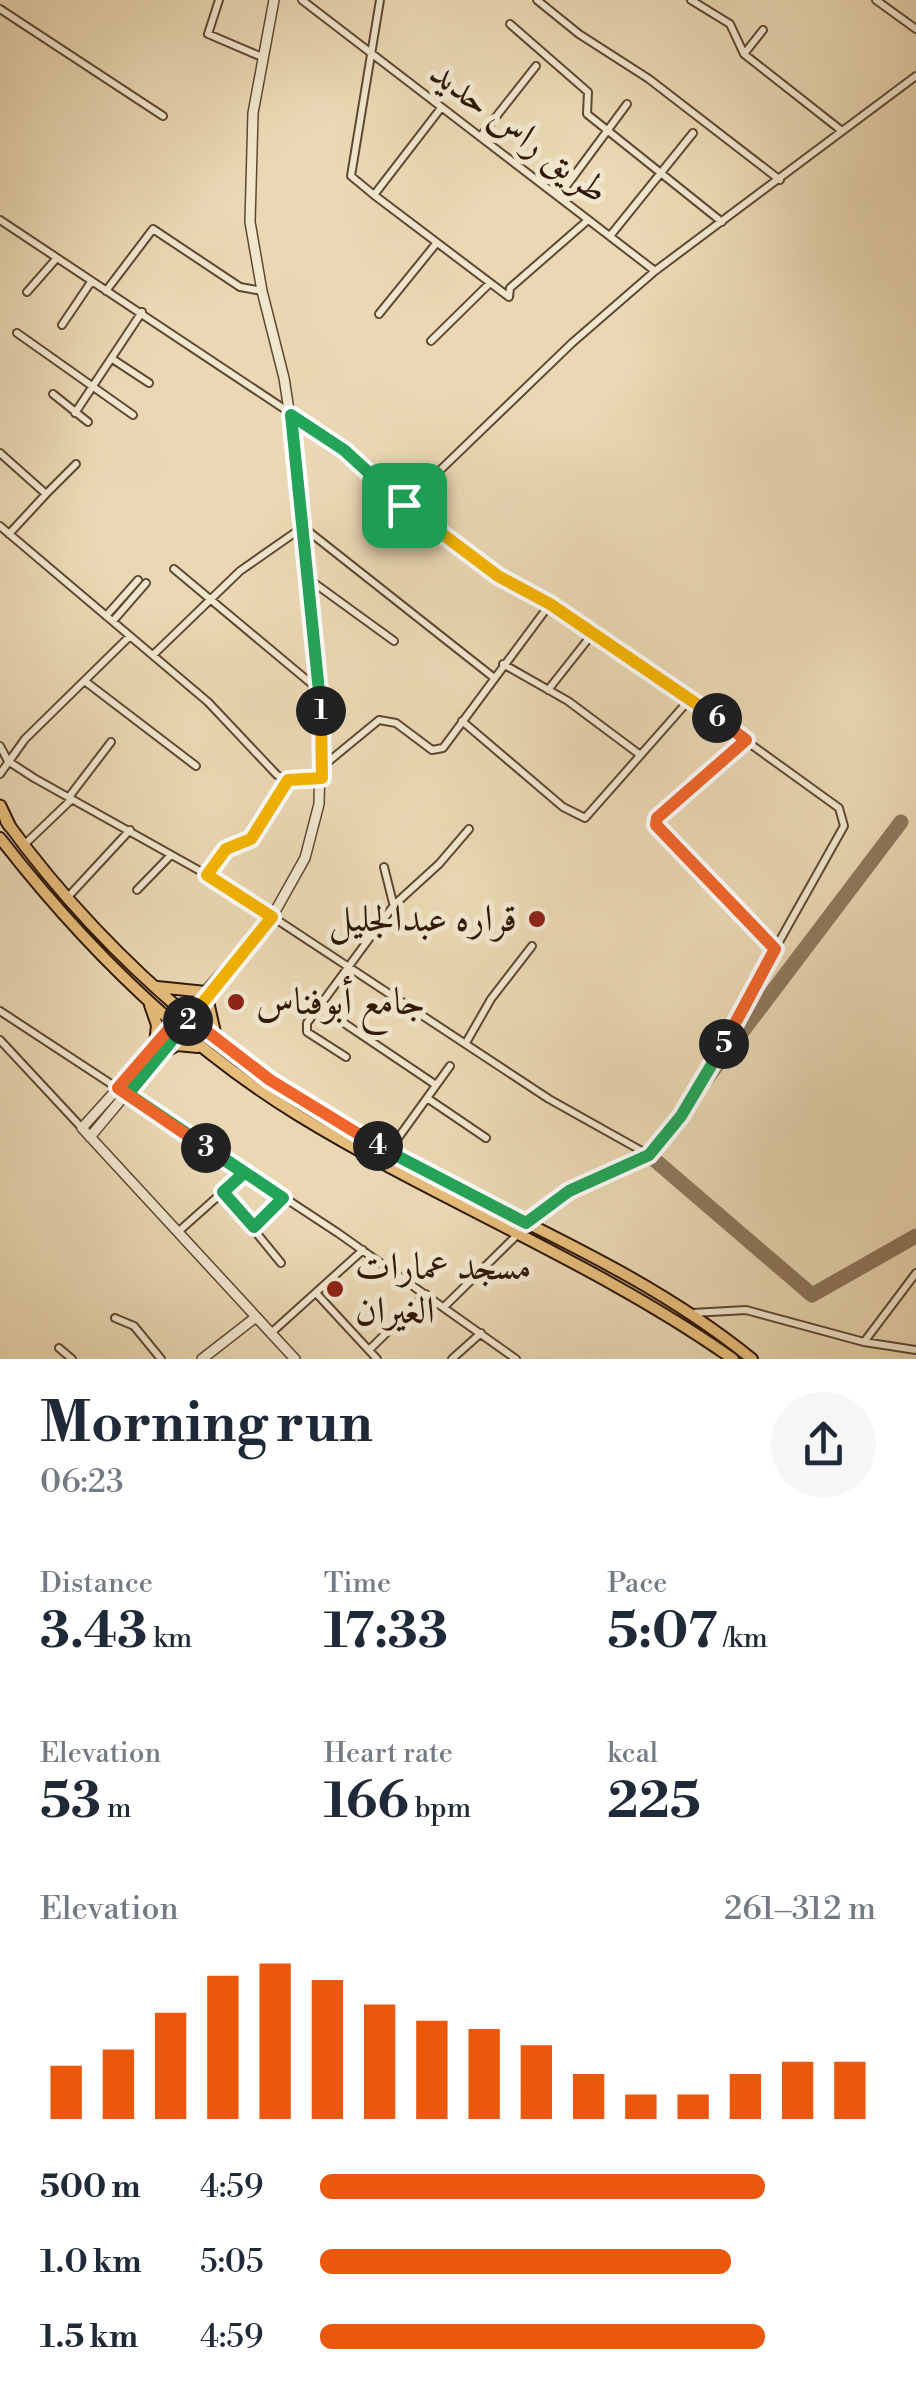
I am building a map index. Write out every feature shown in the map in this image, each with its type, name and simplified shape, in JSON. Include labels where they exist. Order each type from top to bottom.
[{"type":"highway","points":[[0,809],[10,825]]},
{"type":"main road","points":[[10,825],[66,899],[186,1016],[219,1042],[301,1101],[648,1300],[734,1359]]},
{"type":"main road","points":[[0,838],[62,914],[147,1000],[206,1051],[312,1122],[690,1314],[752,1359]]},
{"type":"main road","points":[[156,986],[209,992],[219,1042]]},
{"type":"main road","points":[[147,1000],[156,1016],[156,1050],[177,1046],[206,1051]]},
{"type":"street","points":[[220,0],[208,34],[262,57]]},
{"type":"street","points":[[82,1128],[209,992],[272,917],[311,841],[322,772],[319,690],[291,415],[250,222],[249,180],[262,57],[274,0]]},
{"type":"street","name":"طريق راس حديد","points":[[302,0],[655,272]]},
{"type":"street","points":[[380,0],[351,176],[435,244],[512,296],[510,288],[588,220]]},
{"type":"street","points":[[536,0],[579,34],[649,79],[780,180]]},
{"type":"street","points":[[692,0],[730,24],[744,54],[842,132]]},
{"type":"street","points":[[876,0],[916,28]]},
{"type":"street","points":[[0,9],[163,116]]},
{"type":"street","points":[[510,24],[588,92],[587,114],[722,222]]},
{"type":"street","points":[[744,54],[762,30]]},
{"type":"street","points":[[480,137],[536,66]]},
{"type":"street","points":[[404,505],[572,343],[655,272],[916,76]]},
{"type":"street","points":[[558,196],[628,104]]},
{"type":"street","points":[[374,194],[440,108]]},
{"type":"street","points":[[610,236],[693,133]]},
{"type":"street","points":[[0,220],[344,450],[404,505],[498,576],[550,604],[690,699],[839,808],[844,817],[692,1100],[649,1155],[569,1191],[523,1228],[444,1306]]},
{"type":"street","points":[[106,291],[146,232],[153,228],[240,288],[262,292]]},
{"type":"street","points":[[379,314],[435,244]]},
{"type":"street","points":[[27,292],[56,258]]},
{"type":"street","points":[[62,325],[91,282]]},
{"type":"street","points":[[431,341],[489,284]]},
{"type":"street","points":[[76,412],[114,360],[142,312]]},
{"type":"street","points":[[18,333],[133,414]]},
{"type":"street","points":[[114,360],[149,383]]},
{"type":"street","points":[[52,394],[88,422]]},
{"type":"street","points":[[0,453],[46,494]]},
{"type":"street","points":[[9,534],[76,464]]},
{"type":"street","points":[[0,526],[152,655],[288,780]]},
{"type":"street","points":[[152,655],[240,570],[303,528]]},
{"type":"street","points":[[303,528],[493,677]]},
{"type":"street","points":[[174,570],[319,690]]},
{"type":"street","points":[[308,579],[394,641]]},
{"type":"street","points":[[110,619],[142,582]]},
{"type":"street","points":[[207,875],[226,849],[251,839],[288,780],[322,772],[379,720],[396,722],[438,752],[550,604]]},
{"type":"street","points":[[548,690],[594,634]]},
{"type":"street","points":[[0,774],[8,761],[130,636]]},
{"type":"street","points":[[503,664],[548,690],[639,755]]},
{"type":"street","points":[[86,682],[196,766]]},
{"type":"street","points":[[462,722],[579,818],[597,809],[690,699]]},
{"type":"street","points":[[746,740],[657,818],[656,825],[775,949]]},
{"type":"street","points":[[24,845],[70,798],[111,742]]},
{"type":"street","points":[[0,746],[8,761],[207,875],[549,1099],[649,1155]]},
{"type":"street","points":[[346,1057],[306,1030],[394,905],[439,864],[469,829]]},
{"type":"street","points":[[66,899],[130,830]]},
{"type":"street","points":[[137,890],[171,855]]},
{"type":"street","points":[[384,867],[394,905]]},
{"type":"street","points":[[467,1042],[491,999],[532,946]]},
{"type":"street","points":[[323,1004],[338,1019],[436,1085]]},
{"type":"street","points":[[0,1011],[363,1250],[516,1359]]},
{"type":"street","points":[[0,1040],[296,1359]]},
{"type":"street","points":[[90,1137],[128,1094],[156,1050]]},
{"type":"street","points":[[388,1152],[450,1066]]},
{"type":"street","points":[[427,1098],[486,1138]]},
{"type":"street","points":[[177,1232],[244,1173]]},
{"type":"street","points":[[223,1192],[282,1263]]},
{"type":"street","points":[[254,1227],[283,1198]]},
{"type":"street","points":[[271,1332],[363,1250]]},
{"type":"street","points":[[864,1342],[916,1272]]},
{"type":"street","points":[[316,1292],[377,1359]]},
{"type":"street","points":[[369,1350],[426,1294]]},
{"type":"street","points":[[690,1314],[746,1310],[864,1342],[916,1350]]},
{"type":"street","points":[[202,1359],[256,1317]]},
{"type":"street","points":[[116,1318],[134,1326],[161,1359]]},
{"type":"street","points":[[452,1359],[481,1333]]},
{"type":"street","points":[[58,1348],[72,1359]]},
{"type":"taxiway","points":[[698,1090],[901,822]]},
{"type":"taxiway","points":[[657,1144],[649,1155],[812,1295],[916,1236]]},
{"type":"place","name":"قراره عبدالجليل","points":[[537,919]]},
{"type":"place","name":"جامع أبوفناس","points":[[236,1002]]},
{"type":"place","name":"مسجد عمارات الغيران","points":[[335,1289]]},
{"type":"route","points":[[404,505],[344,450],[291,415],[319,690],[322,778],[288,780],[251,839],[246,844],[228,847],[207,875],[272,917],[213,987],[208,997],[190,1019],[157,1056],[128,1094],[283,1198],[254,1227],[223,1192],[244,1173],[118,1088],[183,1013],[190,1019],[219,1042],[227,1049],[301,1101],[388,1152],[526,1223],[569,1191],[642,1159],[663,1142],[692,1100],[775,949],[656,825],[657,818],[746,740],[613,645],[498,576],[404,505]]}]
